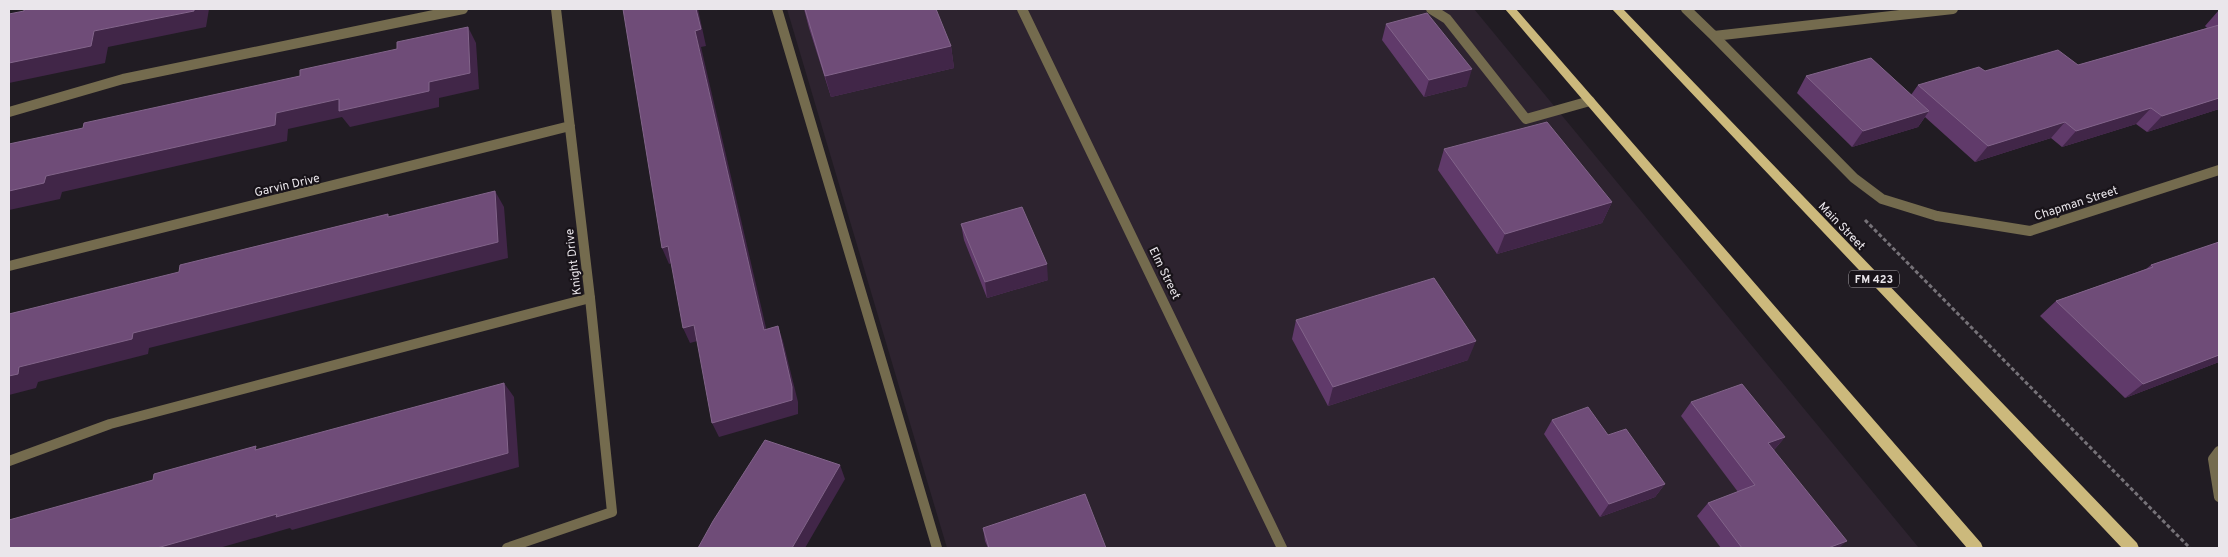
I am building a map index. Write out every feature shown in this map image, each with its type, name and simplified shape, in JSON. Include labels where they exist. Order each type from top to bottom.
[{"type":"main road","points":[[1510,9],[1976,548]]},
{"type":"main road","name":"Main Street","points":[[1617,9],[2132,548]]},
{"type":"street","points":[[9,112],[123,79],[463,9]]},
{"type":"street","name":"Knight Drive","points":[[507,548],[612,512],[590,298],[556,9]]},
{"type":"street","points":[[778,9],[937,548]]},
{"type":"street","name":"Elm Street","points":[[1022,9],[1076,115],[1282,548]]},
{"type":"street","points":[[1433,9],[1448,18],[1526,119],[1590,101]]},
{"type":"street","name":"Chapman Street","points":[[1686,9],[1854,178],[1882,200],[1936,216],[2030,231],[2219,170]]},
{"type":"street","points":[[1714,36],[1773,31],[1953,9]]},
{"type":"street","name":"Garvin Drive","points":[[9,266],[570,126]]},
{"type":"street","points":[[9,461],[110,424],[590,298]]},
{"type":"street","points":[[2219,451],[2213,459],[2219,496]]},
{"type":"path","points":[[1858,213],[2190,548]]},
{"type":"shaded area","points":[[787,9],[1474,9],[1919,548],[947,548]]},
{"type":"building","points":[[24,9],[194,9],[194,11],[94,31],[91,46],[9,63],[9,14],[24,11]]},
{"type":"building","points":[[623,9],[696,9],[701,29],[695,31],[764,330],[778,326],[792,387],[792,400],[712,423],[694,325],[683,328],[668,246],[662,248]]},
{"type":"building","points":[[805,9],[936,9],[951,46],[825,76]]},
{"type":"building","points":[[1427,13],[1472,69],[1429,80],[1386,24]]},
{"type":"building","points":[[2219,25],[2219,98],[2162,116],[2151,108],[2076,131],[2065,122],[1988,146],[1918,85],[1979,67],[1985,71],[2058,50],[2078,65]]},
{"type":"building","points":[[468,27],[470,73],[429,82],[429,91],[339,111],[339,99],[276,113],[275,125],[46,176],[44,183],[9,191],[9,144],[83,128],[84,123],[300,76],[300,70],[397,49],[397,42]]},
{"type":"building","points":[[1871,58],[1929,111],[1863,131],[1806,76]]},
{"type":"building","points":[[1547,122],[1612,202],[1505,234],[1444,149]]},
{"type":"building","points":[[495,191],[498,242],[133,333],[132,339],[19,367],[18,374],[9,376],[9,314],[179,272],[180,265],[388,214],[388,217]]},
{"type":"building","points":[[1022,207],[1047,264],[985,282],[961,224]]},
{"type":"building","points":[[2219,242],[2219,355],[2143,384],[2056,301],[2153,267],[2151,265]]},
{"type":"building","points":[[1434,278],[1476,341],[1333,387],[1296,320]]},
{"type":"building","points":[[504,383],[508,453],[157,548],[9,548],[9,520],[153,480],[154,474],[256,446],[255,450]]},
{"type":"building","points":[[1742,384],[1785,437],[1768,443],[1847,541],[1828,548],[1742,548],[1708,503],[1755,485],[1691,402]]},
{"type":"building","points":[[1588,407],[1608,435],[1626,429],[1665,484],[1609,504],[1552,420]]},
{"type":"building","points":[[765,440],[840,465],[792,548],[698,548],[713,521]]},
{"type":"building","points":[[1085,494],[1106,548],[989,548],[983,528]]}]
